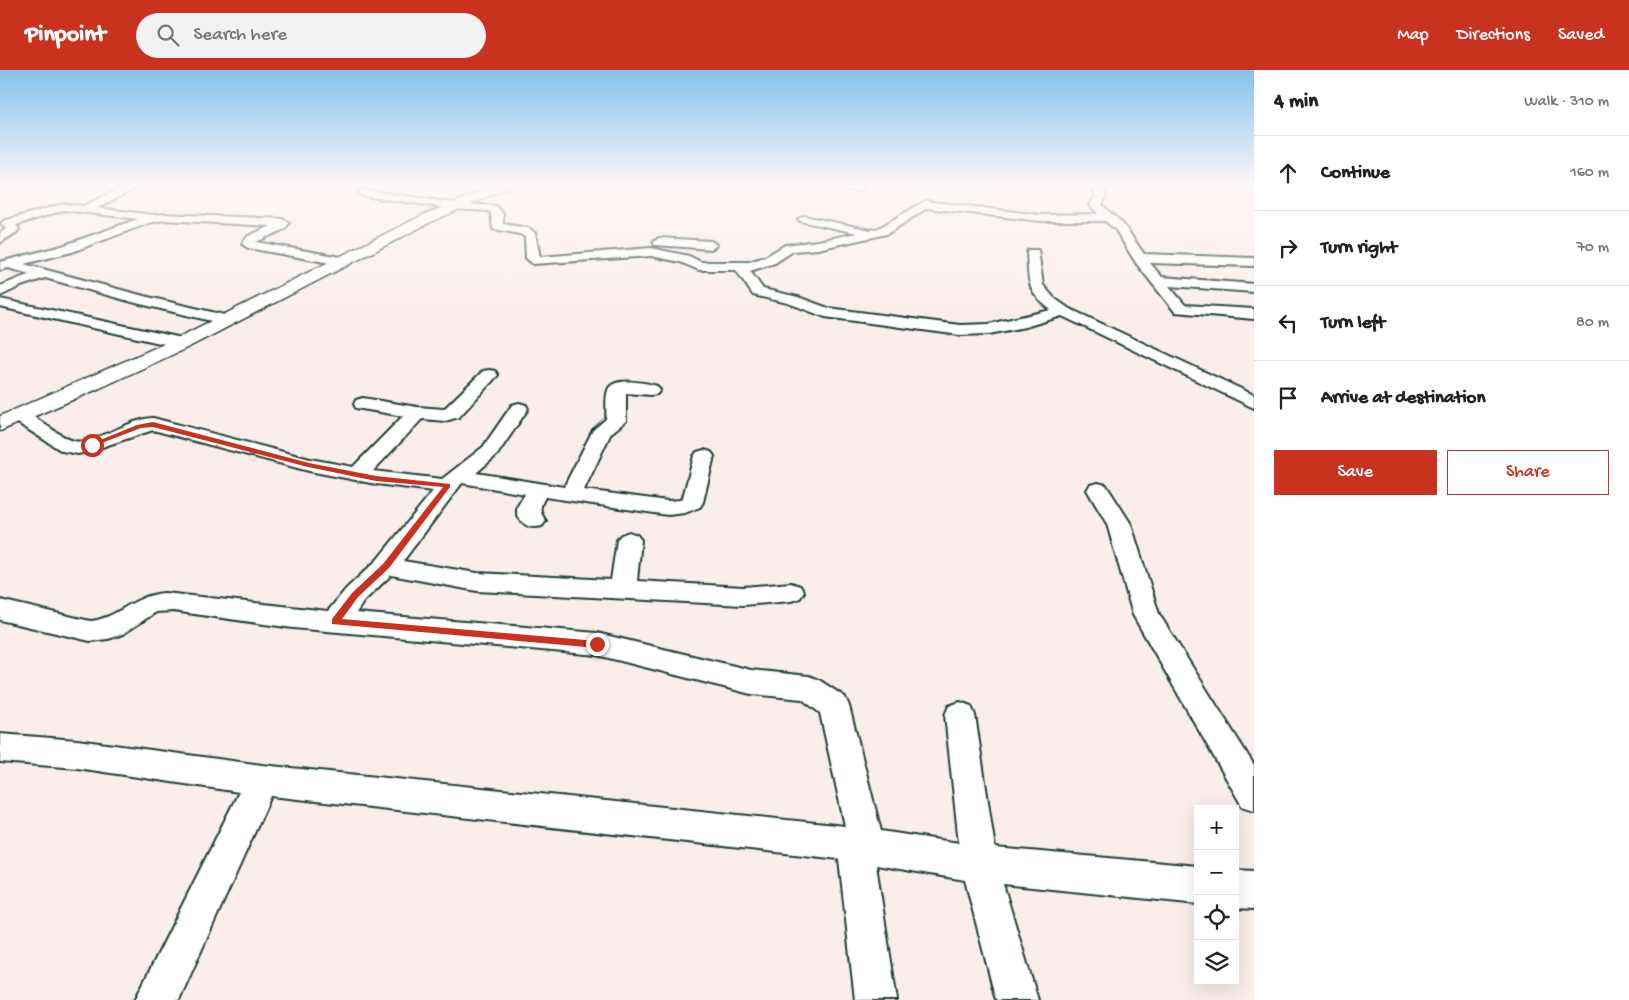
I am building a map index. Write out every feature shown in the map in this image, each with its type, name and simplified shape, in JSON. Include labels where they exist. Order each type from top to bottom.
[{"type":"street","points":[[6,232],[19,228]]},
{"type":"street","points":[[4,265],[67,249],[127,228]]},
{"type":"street","points":[[276,228],[252,239],[248,244],[341,261]]},
{"type":"street","points":[[0,424],[182,343],[408,228]]},
{"type":"street","points":[[508,228],[524,232],[531,236],[533,241],[533,258],[538,261],[642,252],[684,259],[699,266],[747,266],[770,260],[790,248],[818,246],[878,233],[889,228]]},
{"type":"street","points":[[854,228],[878,233]]},
{"type":"street","points":[[1121,228],[1140,258],[1182,310],[1254,314]]},
{"type":"street","points":[[642,252],[646,242],[711,245]]},
{"type":"street","points":[[1033,253],[1036,286],[1047,299],[1063,312],[1254,402]]},
{"type":"street","points":[[1140,258],[1254,262]]},
{"type":"street","points":[[4,265],[228,320]]},
{"type":"street","points":[[747,266],[742,271],[755,290],[762,294],[793,300],[825,312],[933,328],[978,331],[1063,312]]},
{"type":"street","points":[[0,292],[16,283],[43,274]]},
{"type":"street","points":[[1158,281],[1254,288]]},
{"type":"street","points":[[0,303],[182,343]]},
{"type":"street","points":[[1238,313],[1254,326]]},
{"type":"street","points":[[363,404],[417,413],[445,415],[452,413],[489,376]]},
{"type":"street","points":[[570,495],[602,430],[616,421],[617,390],[625,387],[651,390]]},
{"type":"street","points":[[335,622],[355,595],[386,566],[453,481],[490,451],[519,409]]},
{"type":"street","points":[[357,475],[417,413]]},
{"type":"street","points":[[20,416],[69,447],[75,448],[92,445],[146,424],[153,424],[308,465],[357,475],[411,483],[453,481],[538,490],[668,508],[685,506],[692,502],[704,456]]},
{"type":"street","points":[[534,521],[528,515],[528,507],[538,490]]},
{"type":"street","points":[[1098,490],[1119,524],[1146,615],[1254,795]]},
{"type":"street","points":[[623,590],[629,540]]},
{"type":"street","points":[[386,566],[477,582],[743,596],[791,592]]},
{"type":"street","points":[[0,610],[90,631],[105,631],[117,626],[142,608],[155,603],[173,602],[335,622],[597,644],[751,682],[809,688],[834,706],[861,845],[876,1000]]},
{"type":"street","points":[[960,715],[979,864],[1017,1000]]},
{"type":"street","points":[[0,748],[77,754],[262,780],[861,845],[979,864],[1194,885]]},
{"type":"street","points":[[156,1000],[168,980],[262,780]]},
{"type":"street","points":[[1239,889],[1254,890]]},
{"type":"route","points":[[92,445],[146,424],[153,424],[308,465],[376,478],[448,486],[435,500],[386,566],[355,595],[335,622],[597,644]]}]
